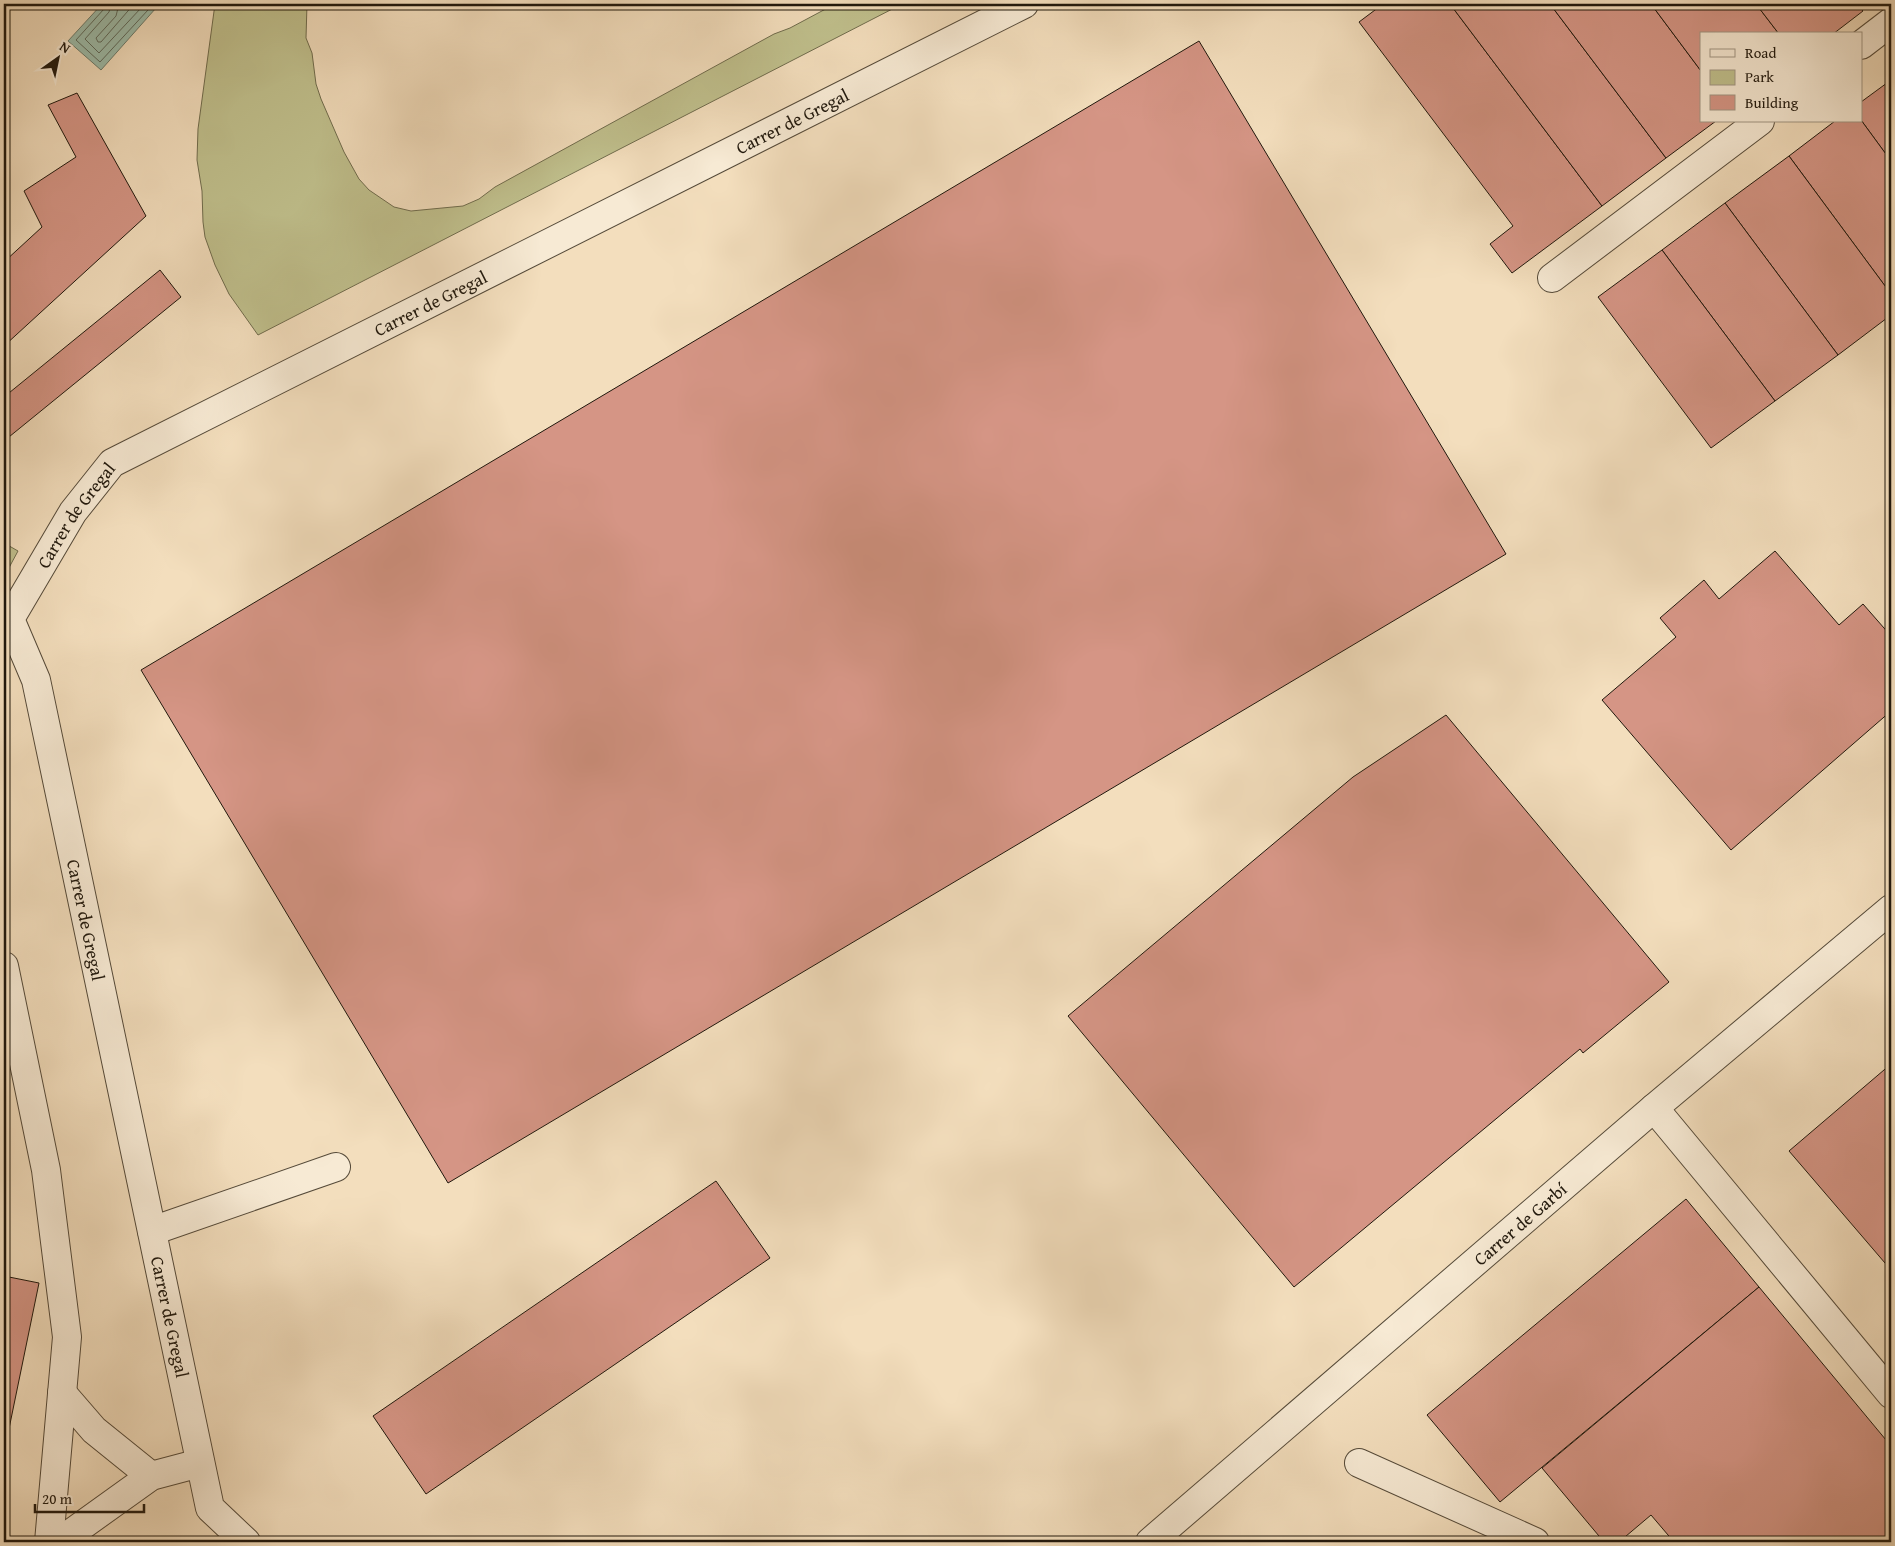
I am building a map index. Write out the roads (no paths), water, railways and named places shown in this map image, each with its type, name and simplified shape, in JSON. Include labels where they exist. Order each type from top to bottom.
[{"type":"street","name":"Carrer de Gregal","points":[[246,1542],[210,1508],[36,680],[10,619],[73,512],[112,463],[1024,4]]},
{"type":"street","points":[[1862,44],[1891,22]]},
{"type":"street","points":[[1552,278],[1759,122]]},
{"type":"street","name":"Carrer de Garbí","points":[[1150,1542],[1654,1108],[1891,909]]},
{"type":"street","points":[[4,966],[46,1170],[66,1337],[49,1542]]},
{"type":"street","points":[[1654,1108],[1891,1394]]},
{"type":"street","points":[[152,1231],[336,1167]]},
{"type":"street","points":[[62,1394],[94,1430],[151,1476]]},
{"type":"street","points":[[59,1542],[151,1476],[200,1462]]},
{"type":"street","points":[[1359,1463],[1535,1542]]},
{"type":"water","points":[[102,4],[151,4],[156,8],[101,70],[68,41]]}]
